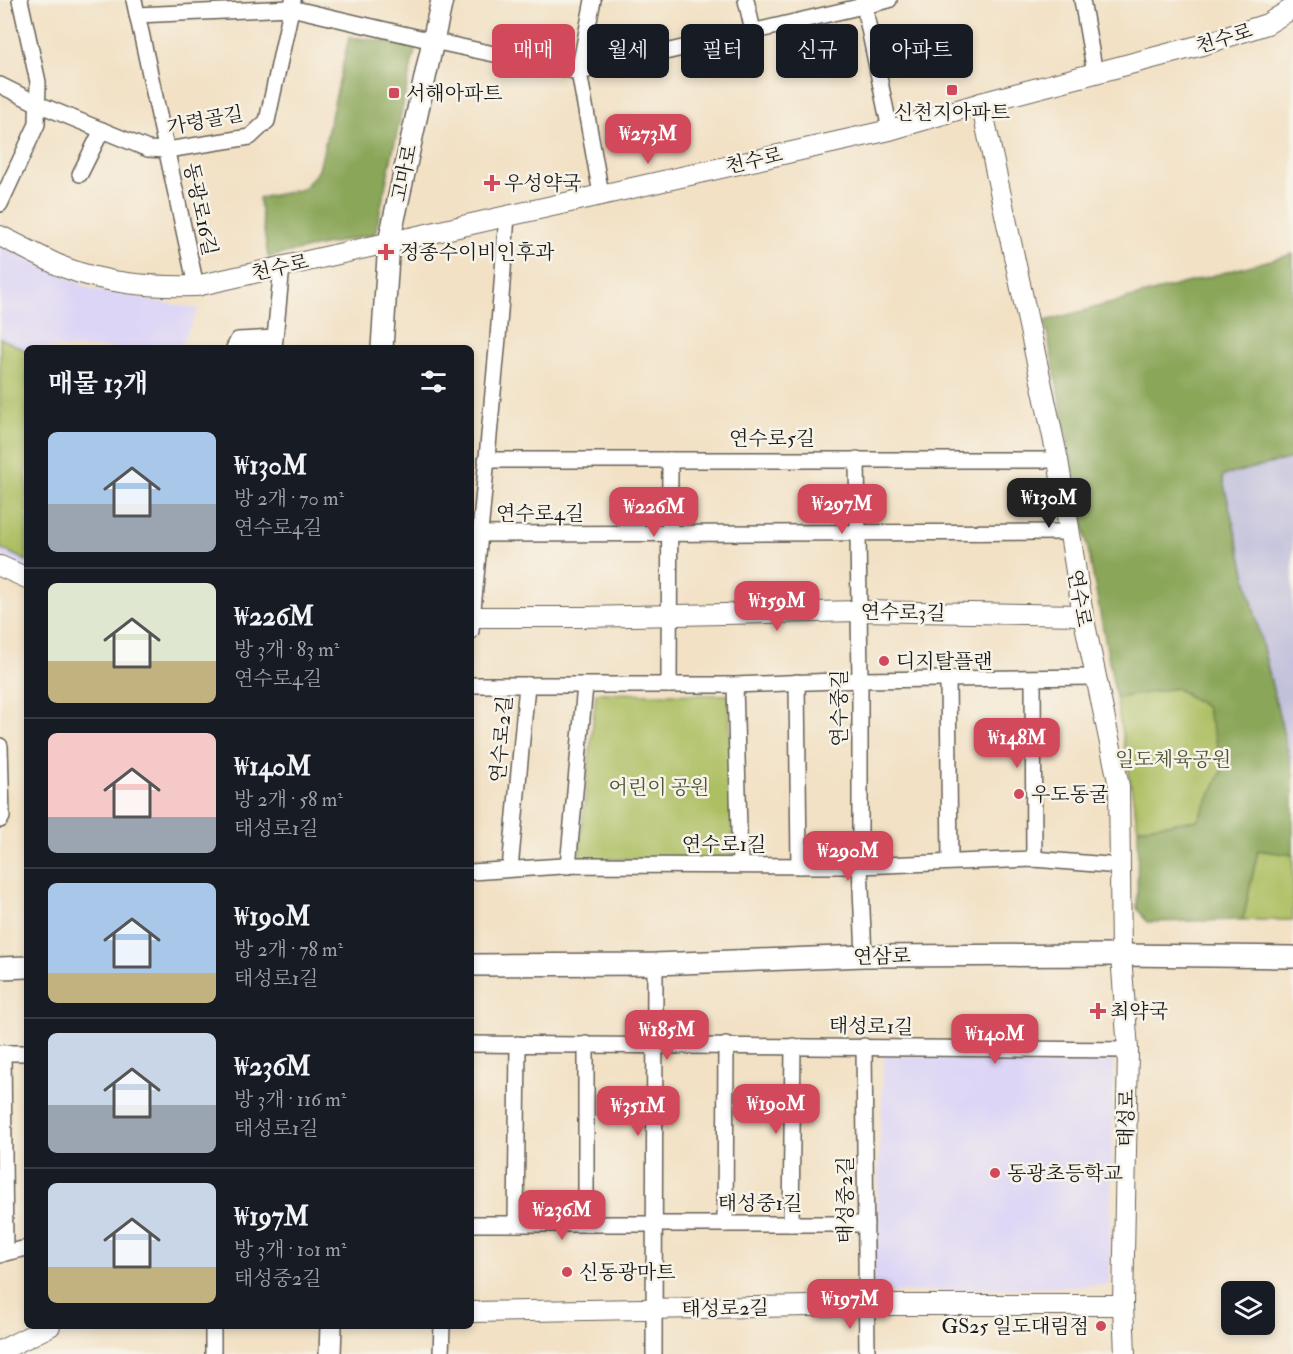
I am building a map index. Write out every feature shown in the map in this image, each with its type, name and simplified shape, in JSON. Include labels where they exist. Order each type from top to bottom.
[{"type":"main road","name":"고마로","points":[[382,345],[389,242],[442,0]]},
{"type":"main road","name":"연삼로","points":[[474,965],[655,964],[864,956],[1293,957]]},
{"type":"main road","points":[[0,968],[24,967]]},
{"type":"main road","points":[[330,1354],[331,1329]]},
{"type":"street","points":[[0,204],[37,124],[38,82],[20,0]]},
{"type":"street","points":[[593,0],[579,72],[601,194]]},
{"type":"street","points":[[746,0],[751,24]]},
{"type":"street","points":[[764,28],[864,3],[889,0]]},
{"type":"street","points":[[1082,0],[1095,73]]},
{"type":"street","points":[[864,3],[890,130]]},
{"type":"street","points":[[136,8],[292,4],[433,41],[579,72],[681,48]]},
{"type":"street","name":"가령골길","points":[[0,85],[38,104],[148,149],[167,150],[250,137],[267,121],[292,4]]},
{"type":"street","name":"동광로16길","points":[[136,8],[196,286]]},
{"type":"street","name":"천수로","points":[[0,236],[64,267],[111,281],[154,287],[196,286],[890,130],[981,103],[1202,45],[1267,24],[1293,8]]},
{"type":"street","name":"연수로","points":[[981,103],[1058,460],[1083,615],[1119,786],[1121,955]]},
{"type":"street","points":[[80,174],[102,130]]},
{"type":"street","points":[[474,589],[507,216]]},
{"type":"street","points":[[236,345],[238,340],[274,343],[282,266]]},
{"type":"street","name":"연수중길","points":[[857,459],[860,611],[860,866],[864,956]]},
{"type":"street","name":"연수로5길","points":[[486,460],[1058,460]]},
{"type":"street","points":[[669,685],[670,460]]},
{"type":"street","name":"연수로4길","points":[[479,534],[1068,532]]},
{"type":"street","points":[[0,566],[24,577]]},
{"type":"street","name":"연수로3길","points":[[474,622],[860,611],[1083,615]]},
{"type":"street","name":"연수로2길","points":[[474,685],[735,685],[860,680],[1095,677]]},
{"type":"street","points":[[948,679],[950,862]]},
{"type":"street","points":[[1033,679],[1034,859]]},
{"type":"street","points":[[797,682],[799,866]]},
{"type":"street","name":"연수로2길","points":[[510,869],[527,685]]},
{"type":"street","points":[[735,685],[740,866]]},
{"type":"street","points":[[568,866],[585,686]]},
{"type":"street","points":[[0,746],[2,817],[0,820]]},
{"type":"street","name":"연수로1길","points":[[474,872],[568,866],[860,866],[1034,859],[1120,866]]},
{"type":"street","name":"태성로","points":[[1121,955],[1128,1050],[1123,1305],[1125,1354]]},
{"type":"street","points":[[654,1354],[655,964]]},
{"type":"street","name":"태성로1길","points":[[474,1044],[1128,1050]]},
{"type":"street","points":[[516,1224],[518,1044]]},
{"type":"street","points":[[586,1044],[586,1224]]},
{"type":"street","points":[[724,1224],[726,1045]]},
{"type":"street","points":[[791,1224],[793,1046]]},
{"type":"street","name":"태성중2길","points":[[864,1046],[867,1354]]},
{"type":"street","points":[[24,1053],[1,1053],[2,1254],[24,1249]]},
{"type":"street","points":[[474,1224],[654,1225]]},
{"type":"street","name":"태성중1길","points":[[654,1225],[866,1224]]},
{"type":"street","name":"태성로2길","points":[[474,1312],[866,1305],[1123,1305]]},
{"type":"street","points":[[0,1351],[44,1329]]},
{"type":"street","points":[[213,1329],[213,1354]]},
{"type":"street","points":[[441,1354],[442,1329]]},
{"type":"shaded area","points":[[0,245],[91,289],[199,309],[181,345],[24,345],[24,567],[0,555]]},
{"type":"shaded area","points":[[1293,458],[1293,773],[1222,476]]},
{"type":"shaded area","name":"동광초등학교","points":[[884,1055],[1114,1061],[1109,1285],[873,1293]]},
{"type":"green space","points":[[349,37],[416,45],[375,234],[268,257],[259,198],[303,189],[319,170]]},
{"type":"green space","points":[[1293,254],[1293,458],[1222,476],[1293,773],[1293,855],[1258,850],[1243,920],[1147,922],[1137,908],[1138,828],[1198,820],[1224,767],[1206,707],[1176,688],[1116,698],[1045,321]]},
{"type":"green space","points":[[0,338],[24,350],[24,560],[0,548]]},
{"type":"green space","name":"일도체육공원","points":[[1176,688],[1206,707],[1224,767],[1198,820],[1138,828],[1116,698]]},
{"type":"green space","name":"어린이 공원","points":[[596,693],[729,695],[733,859],[579,859]]},
{"type":"green space","points":[[1258,850],[1293,855],[1293,920],[1243,920]]},
{"type":"place","name":"신천지아파트","points":[[952,90]]},
{"type":"place","name":"서해아파트","points":[[394,93]]},
{"type":"place","name":"우성약국","points":[[492,183]]},
{"type":"place","name":"정종수이비인후과","points":[[386,252]]},
{"type":"place","name":"디지탈플랜","points":[[884,661]]},
{"type":"place","name":"우도동굴","points":[[1019,794]]},
{"type":"place","name":"최약국","points":[[1098,1011]]},
{"type":"place","name":"동광초등학교","points":[[995,1173]]},
{"type":"place","name":"신동광마트","points":[[567,1272]]},
{"type":"place","name":"GS25 일도대림점","points":[[1101,1326]]}]
